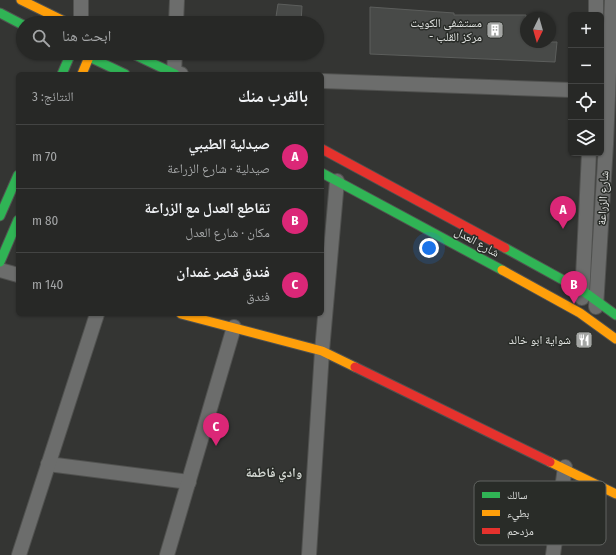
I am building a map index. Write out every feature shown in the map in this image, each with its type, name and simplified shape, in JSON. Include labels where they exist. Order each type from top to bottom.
[{"type":"street","points":[[21,0],[54,16]]},
{"type":"street","points":[[81,0],[81,16]]},
{"type":"street","points":[[176,16],[177,0]]},
{"type":"street","points":[[596,0],[596,12]]},
{"type":"street","name":"شارع الزراعة","points":[[595,324],[612,0]]},
{"type":"street","points":[[0,13],[16,21]]},
{"type":"street","points":[[63,72],[68,60]]},
{"type":"street","points":[[82,72],[84,60]]},
{"type":"street","points":[[96,60],[121,72]]},
{"type":"street","points":[[147,60],[174,72]]},
{"type":"street","points":[[176,60],[178,72]]},
{"type":"street","points":[[324,81],[568,90]]},
{"type":"street","name":"شارع العدل","points":[[324,150],[583,291],[616,315]]},
{"type":"street","name":"شارع الزراعة","points":[[580,313],[583,291],[589,156]]},
{"type":"street","name":"شارع العدل","points":[[324,174],[580,313],[616,339]]},
{"type":"street","points":[[0,216],[16,180]]},
{"type":"street","points":[[309,555],[322,351],[337,181]]},
{"type":"street","points":[[0,262],[16,225]]},
{"type":"street","points":[[0,270],[16,274]]},
{"type":"street","points":[[19,555],[96,316]]},
{"type":"street","points":[[189,316],[322,351],[591,481]]},
{"type":"street","points":[[167,555],[234,327]]},
{"type":"street","points":[[48,464],[189,482]]},
{"type":"street","points":[[563,481],[565,467]]},
{"type":"street","points":[[606,489],[616,494]]},
{"type":"street","points":[[553,555],[554,545]]},
{"type":"building","points":[[278,4],[302,6],[301,16],[276,16]]},
{"type":"building","points":[[370,7],[454,13],[454,15],[520,15],[520,48],[556,48],[557,42],[555,62],[370,54]]},
{"type":"traffic: fast","points":[[0,13],[16,21]]},
{"type":"traffic: fast","points":[[63,72],[68,60]]},
{"type":"traffic: fast","points":[[96,60],[121,72]]},
{"type":"traffic: fast","points":[[146,60],[171,72]]},
{"type":"traffic: fast","points":[[324,174],[502,270]]},
{"type":"traffic: fast","points":[[0,216],[16,180]]},
{"type":"traffic: fast","points":[[0,262],[16,225]]},
{"type":"traffic: fast","points":[[505,248],[583,291],[616,315]]},
{"type":"traffic: slow","points":[[21,0],[54,16]]},
{"type":"traffic: slow","points":[[83,72],[88,60]]},
{"type":"traffic: slow","points":[[502,270],[580,313],[616,339]]},
{"type":"traffic: slow","points":[[189,316],[322,351],[355,367]]},
{"type":"traffic: slow","points":[[550,462],[589,481]]},
{"type":"traffic: slow","points":[[606,489],[616,494]]},
{"type":"traffic: jam","points":[[324,150],[505,248]]},
{"type":"traffic: jam","points":[[355,367],[550,462]]},
{"type":"place","name":"مستشفى الكويت - مركز القلب","points":[[495,30]]},
{"type":"place","name":"صيدلية الطيبي","points":[[563,229]]},
{"type":"place","name":"تقاطع العدل مع الزراعة","points":[[574,304]]},
{"type":"place","name":"شواية ابو خالد","points":[[584,340]]},
{"type":"place","name":"فندق قصر غمدان","points":[[216,446]]},
{"type":"district","name":"وادي فاطمة","points":[[274,472]]}]
